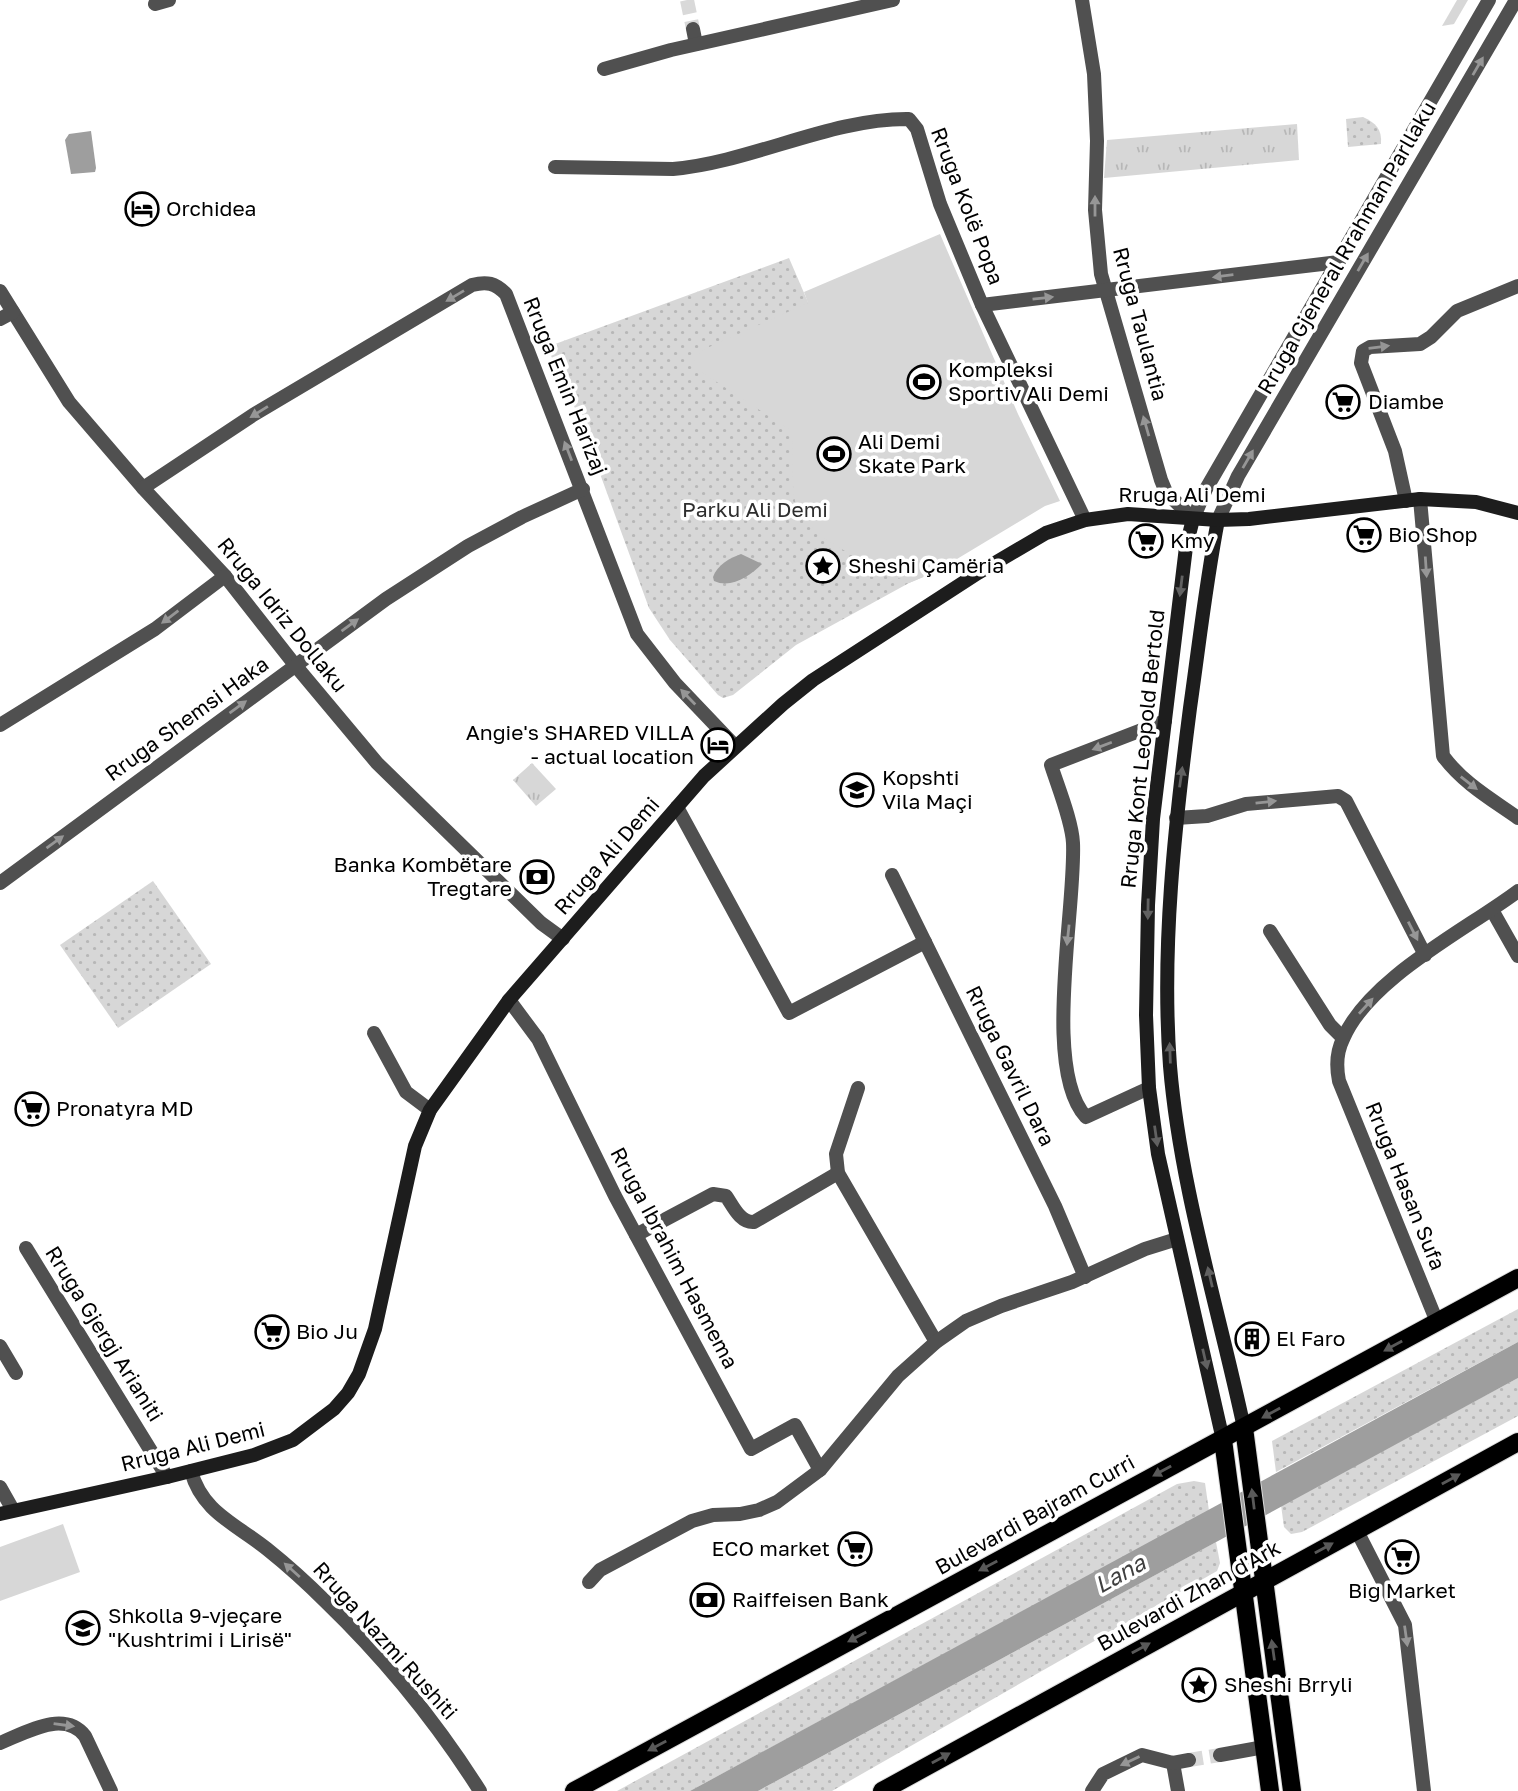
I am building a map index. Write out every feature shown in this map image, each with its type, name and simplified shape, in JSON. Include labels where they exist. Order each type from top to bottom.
[{"type":"main road","name":"Rruga Ali Demi","points":[[6,1512],[254,1455],[293,1440],[334,1409],[359,1374],[375,1329],[415,1146],[430,1111],[509,1000],[704,776],[813,680],[978,573],[1046,533],[1085,520],[1128,514],[1218,520],[1292,515],[1413,500],[1476,502],[1518,513]]},
{"type":"main road","name":"Rruga Kont Leopold Bertold","points":[[1193,519],[1186,547],[1153,819],[1146,1015],[1149,1088],[1158,1154],[1223,1440]]},
{"type":"main road","name":"Rruga Kont Leopold Bertold","points":[[1218,520],[1176,818],[1167,996],[1170,1067],[1182,1150],[1244,1428]]},
{"type":"main road","name":"Bulevardi Bajram Curri","points":[[574,1791],[1518,1279]]},
{"type":"main road","points":[[1244,1428],[1292,1791]]},
{"type":"main road","points":[[1223,1440],[1270,1791]]},
{"type":"main road","name":"Bulevardi Zhan d'Ark","points":[[882,1791],[1518,1442]]},
{"type":"street","points":[[604,69],[696,44],[893,0]]},
{"type":"street","name":"Rruga Taulantia","points":[[1082,0],[1094,74],[1097,125],[1096,229],[1105,291],[1161,480],[1166,492],[1193,519]]},
{"type":"street","name":"Rruga Gjeneral Rrahman Parllaku","points":[[1193,519],[1206,489],[1489,0]]},
{"type":"street","name":"Rruga Gjeneral Rrahman Parllaku","points":[[1218,520],[1238,476],[1516,0]]},
{"type":"street","points":[[693,29],[696,44]]},
{"type":"street","name":"Rruga Kolë Popa","points":[[555,167],[690,168],[848,127],[887,119],[909,119],[917,129],[940,204],[982,305],[1085,520]]},
{"type":"street","points":[[982,305],[1339,262]]},
{"type":"street","name":"Rruga Emin Harizaj","points":[[143,488],[263,410],[472,285],[484,282],[497,285],[506,294],[637,634],[675,683],[735,746]]},
{"type":"street","points":[[1518,286],[1457,311],[1420,344],[1370,347],[1363,351],[1361,363],[1413,500],[1443,756],[1455,772],[1472,787],[1518,818]]},
{"type":"street","name":"Rruga Idriz Dollaku","points":[[0,291],[6,315],[69,402],[143,488],[225,576],[295,665],[385,771],[541,923],[563,939]]},
{"type":"street","name":"Rruga Shemsi Haka","points":[[0,883],[386,599],[468,547],[522,517],[583,489]]},
{"type":"street","points":[[0,725],[155,629],[225,576]]},
{"type":"street","points":[[1149,1088],[1086,1117],[1070,1087],[1063,978],[1072,887],[1073,839],[1051,765],[1165,721]]},
{"type":"street","points":[[1176,818],[1208,816],[1246,804],[1338,796],[1346,801],[1425,955]]},
{"type":"street","points":[[677,807],[789,1013],[925,942]]},
{"type":"street","name":"Rruga Gavril Dara","points":[[892,875],[1055,1206],[1085,1277]]},
{"type":"street","points":[[1270,931],[1330,1026],[1343,1038],[1368,1002],[1388,982],[1518,891]]},
{"type":"street","points":[[1492,910],[1518,956]]},
{"type":"street","name":"Rruga Ibrahim Hasmema","points":[[509,1000],[538,1039],[636,1234],[751,1449],[794,1425],[820,1470]]},
{"type":"street","points":[[374,1033],[406,1092],[430,1111]]},
{"type":"street","name":"Rruga Hasan Sufa","points":[[1343,1038],[1336,1065],[1339,1081],[1437,1322]]},
{"type":"street","points":[[858,1088],[836,1154],[838,1173],[936,1342]]},
{"type":"street","points":[[636,1234],[713,1194],[726,1196],[743,1219],[754,1222],[838,1173]]},
{"type":"street","points":[[589,1582],[600,1570],[671,1530],[713,1515],[740,1514],[777,1502],[820,1470],[898,1376],[936,1342],[966,1321],[1000,1306],[1085,1277],[1145,1249],[1177,1239]]},
{"type":"street","name":"Rruga Gjergj Arianiti","points":[[26,1248],[167,1477]]},
{"type":"street","points":[[0,1346],[16,1373]]},
{"type":"street","name":"Rruga Nazmi Rushiti","points":[[191,1471],[195,1488],[207,1504],[282,1561],[327,1603],[374,1654],[436,1726],[480,1791]]},
{"type":"street","points":[[0,1487],[6,1512]]},
{"type":"street","points":[[1357,1531],[1405,1625],[1423,1791]]},
{"type":"street","points":[[0,1743],[51,1723],[71,1724],[85,1735],[110,1791]]},
{"type":"street","points":[[1220,1755],[1264,1747]]},
{"type":"street","points":[[1092,1791],[1103,1774],[1142,1755],[1173,1763],[1189,1760]]},
{"type":"street","points":[[1173,1763],[1178,1791]]},
{"type":"green space","points":[[1457,0],[1468,0],[1454,24],[1442,26]]},
{"type":"green space","points":[[1363,117],[1377,127],[1381,144],[1348,147],[1346,119]]},
{"type":"green space","points":[[1297,124],[1299,160],[1104,178],[1107,140]]},
{"type":"green space","name":"Kompleksi Sportiv Ali Demi","points":[[940,234],[1018,414],[1060,501],[1045,506],[937,571],[909,583],[844,550],[812,528],[801,515],[795,501],[790,430],[697,369],[694,359],[707,348],[808,303],[804,292]]},
{"type":"green space","name":"Parku Ali Demi","points":[[789,258],[926,576],[796,645],[733,695],[723,698],[670,640],[649,608],[580,419],[547,347]]},
{"type":"green space","points":[[532,763],[556,789],[536,806],[513,780]]},
{"type":"green space","points":[[153,881],[211,964],[118,1028],[60,945]]},
{"type":"green space","points":[[1518,1309],[1518,1342],[1276,1472],[1272,1441]]},
{"type":"green space","points":[[1518,1378],[1518,1416],[1302,1532],[1291,1534],[1284,1527],[1281,1505]]},
{"type":"green space","points":[[1194,1481],[1205,1483],[1209,1511],[690,1791],[617,1791],[1177,1484]]},
{"type":"green space","points":[[63,1524],[80,1572],[0,1601],[0,1547]]},
{"type":"green space","points":[[1216,1542],[1220,1563],[1217,1571],[832,1791],[758,1791]]},
{"type":"water","points":[[91,131],[95,172],[71,174],[65,140],[69,134]]},
{"type":"water","points":[[741,554],[762,564],[746,577],[733,582],[714,581],[713,577],[721,566]]},
{"type":"water","name":"Lana","points":[[1518,1342],[1518,1378],[758,1791],[690,1791]]},
{"type":"tunnel","points":[[687,0],[693,29]]},
{"type":"tunnel","points":[[1189,1760],[1220,1755]]},
{"type":"place","name":"Orchidea","points":[[142,209]]},
{"type":"place","name":"Kompleksi Sportiv Ali Demi","points":[[924,382]]},
{"type":"place","name":"Diambe","points":[[1343,402]]},
{"type":"place","name":"Ali Demi Skate Park","points":[[834,454]]},
{"type":"place","name":"Bio Shop","points":[[1364,535]]},
{"type":"place","name":"Kmy","points":[[1146,541]]},
{"type":"place","name":"Sheshi Çamëria","points":[[823,566]]},
{"type":"place","name":"Angie's SHARED VILLA - actual location","points":[[718,745]]},
{"type":"place","name":"Kopshti Vila Maçi","points":[[857,790]]},
{"type":"place","name":"Banka Kombëtare Tregtare","points":[[537,877]]},
{"type":"place","name":"Pronatyra MD","points":[[32,1109]]},
{"type":"place","name":"Bio Ju","points":[[272,1332]]},
{"type":"place","name":"El Faro","points":[[1252,1339]]},
{"type":"place","name":"ECO market","points":[[855,1549]]},
{"type":"place","name":"Big Market","points":[[1402,1557]]},
{"type":"place","name":"Raiffeisen Bank","points":[[707,1600]]},
{"type":"place","name":"Shkolla 9-vjeçare \"Kushtrimi i Lirisë\"","points":[[83,1628]]},
{"type":"place","name":"Sheshi Brryli","points":[[1199,1685]]}]
